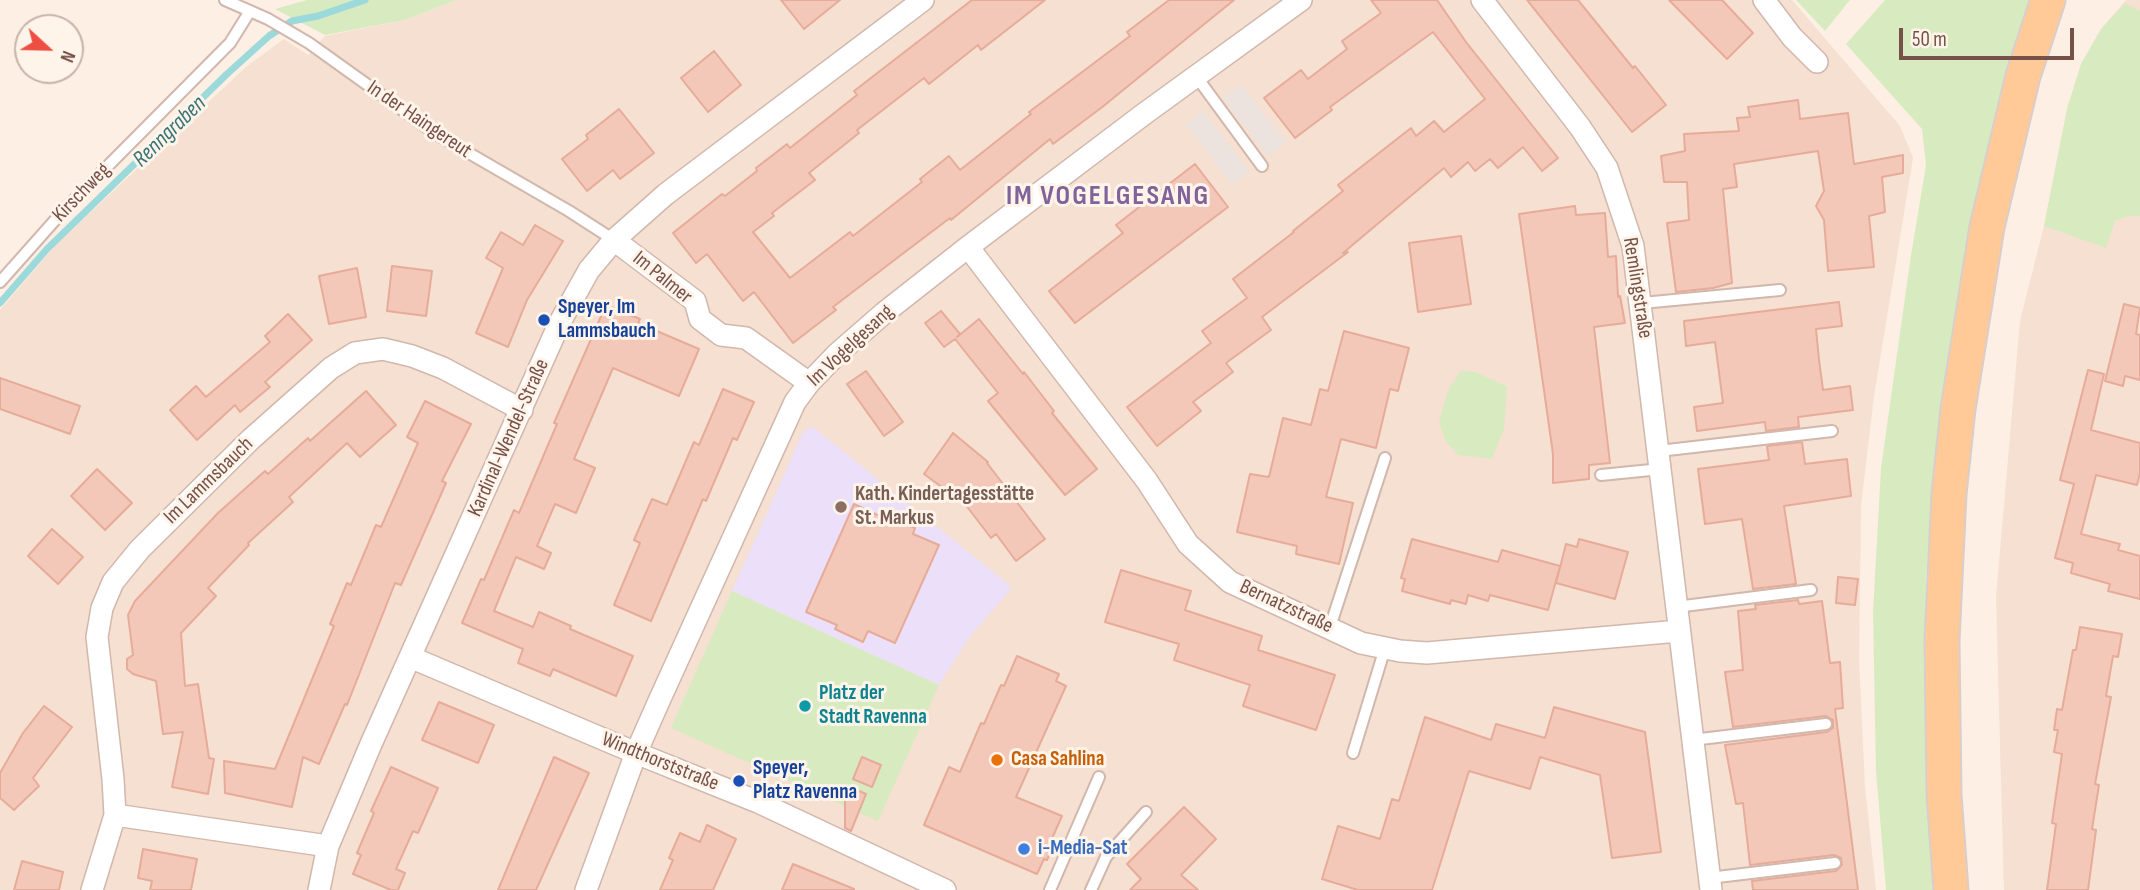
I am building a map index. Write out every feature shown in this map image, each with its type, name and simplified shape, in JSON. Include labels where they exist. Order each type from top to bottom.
[{"type":"main road","points":[[1951,890],[1944,795],[1942,641],[1949,494],[1971,318],[1987,228],[2023,76],[2048,0]]},
{"type":"street","name":"Kardinal-Wendel-Straße","points":[[319,890],[328,846],[410,657],[560,322],[589,270],[614,240],[666,194],[923,0]]},
{"type":"street","name":"Im Vogelgesang","points":[[586,890],[636,753],[795,402],[809,383],[884,313],[968,247],[1301,0]]},
{"type":"street","name":"Remlingstraße","points":[[1482,0],[1580,127],[1607,168],[1633,246],[1642,303],[1710,884]]},
{"type":"street","points":[[1764,0],[1792,37],[1817,62]]},
{"type":"street","name":"Im Palmer","points":[[614,240],[695,301],[700,319],[721,335],[746,338],[809,383]]},
{"type":"street","name":"Bernatzstraße","points":[[968,247],[1147,481],[1188,544],[1230,582],[1361,643],[1427,653],[1679,631]]},
{"type":"street","name":"Im Lammsbauch","points":[[92,890],[115,815],[97,637],[102,608],[113,582],[140,549],[250,440],[331,368],[355,353],[383,349],[412,356],[443,368],[522,410]]},
{"type":"street","name":"Windthorststraße","points":[[410,657],[758,802],[945,890]]},
{"type":"street","points":[[115,815],[328,846]]},
{"type":"lane","name":"In der Haingereut","points":[[225,0],[268,19],[309,43],[436,134],[614,240]]},
{"type":"lane","name":"Kirschweg","points":[[0,282],[64,210],[230,43],[250,11]]},
{"type":"lane","points":[[1196,76],[1262,166]]},
{"type":"lane","points":[[1642,303],[1780,290]]},
{"type":"lane","points":[[1601,475],[1660,460],[1832,431]]},
{"type":"lane","points":[[1330,627],[1385,458]]},
{"type":"lane","points":[[1676,607],[1811,590]]},
{"type":"lane","points":[[1353,753],[1385,648]]},
{"type":"lane","points":[[1692,740],[1826,724]]},
{"type":"lane","points":[[1050,890],[1099,777]]},
{"type":"lane","points":[[1091,890],[1107,857],[1146,812]]},
{"type":"lane","name":"Remlingstraße","points":[[1710,884],[1835,863]]},
{"type":"shaded area","points":[[457,0],[1792,0],[1900,126],[1913,158],[1874,396],[1861,506],[1859,660],[1865,787],[1876,890],[0,890],[0,310],[54,247],[246,67],[284,39],[308,55],[325,36],[405,20]]},
{"type":"shaded area","points":[[2126,0],[2140,0],[2140,890],[2004,890],[1996,597],[2020,321],[2044,226],[2067,109],[2081,64],[2101,29]]},
{"type":"shaded area","points":[[1241,84],[1286,142],[1268,156],[1223,98]]},
{"type":"shaded area","points":[[1203,111],[1250,172],[1232,185],[1186,124]]},
{"type":"shaded area","name":"Kath. Kindertagesstätte St. Markus","points":[[813,427],[1007,583],[1011,589],[971,635],[939,685],[732,591],[804,430]]},
{"type":"green space","points":[[307,0],[457,0],[405,20],[325,35],[275,9]]},
{"type":"green space","points":[[1796,0],[1850,0],[1825,31]]},
{"type":"green space","points":[[1885,0],[2032,0],[1937,462],[1926,580],[1928,791],[1933,890],[1886,890],[1876,771],[1873,612],[1881,468],[1926,165],[1922,129],[1846,44]]},
{"type":"green space","points":[[2125,3],[2140,11],[2140,216],[2129,216],[2115,221],[2106,248],[2044,226],[2067,109],[2081,64],[2101,29]]},
{"type":"green space","points":[[1461,371],[1475,372],[1507,386],[1504,429],[1492,459],[1458,455],[1445,440],[1439,422],[1448,390]]},
{"type":"green space","name":"Platz der Stadt Ravenna","points":[[732,591],[939,685],[878,821],[671,728]]},
{"type":"building","points":[[781,0],[840,0],[804,29]]},
{"type":"building","points":[[972,0],[1045,0],[981,50],[978,45],[929,84],[924,78],[857,130],[859,133],[809,173],[815,180],[772,213],[774,216],[753,232],[790,278],[850,232],[853,236],[922,182],[920,179],[949,156],[960,170],[1031,114],[1029,112],[1130,36],[1127,32],[1169,0],[1234,0],[1101,108],[1053,144],[1050,139],[951,220],[950,218],[833,307],[836,310],[793,343],[754,292],[743,301],[707,254],[696,263],[673,233],[722,194],[725,196],[787,144],[790,148],[857,95],[854,91]]},
{"type":"building","points":[[1371,0],[1437,0],[1466,42],[1558,158],[1542,171],[1523,147],[1498,168],[1490,159],[1475,171],[1468,162],[1451,177],[1444,168],[1343,253],[1348,252],[1262,317],[1271,330],[1226,363],[1233,372],[1193,402],[1201,411],[1157,446],[1127,407],[1211,343],[1202,331],[1247,298],[1233,279],[1343,191],[1338,185],[1411,128],[1416,136],[1434,121],[1444,132],[1485,99],[1433,32],[1330,107],[1332,110],[1295,138],[1264,98],[1301,70],[1308,79],[1347,49],[1342,41],[1381,13]]},
{"type":"building","points":[[1527,0],[1578,0],[1666,105],[1632,132]]},
{"type":"building","points":[[1669,0],[1722,0],[1753,33],[1727,59]]},
{"type":"building","points":[[714,51],[741,85],[708,112],[681,78]]},
{"type":"building","points":[[1798,100],[1800,119],[1848,113],[1854,164],[1903,155],[1903,173],[1882,177],[1885,212],[1869,216],[1874,267],[1828,271],[1824,220],[1816,206],[1824,191],[1818,151],[1734,164],[1737,187],[1723,189],[1732,283],[1676,292],[1667,223],[1689,220],[1687,182],[1664,182],[1661,156],[1685,151],[1684,134],[1739,131],[1737,118],[1750,117],[1748,107]]},
{"type":"building","points":[[619,109],[654,153],[620,179],[613,170],[587,191],[562,159],[588,139],[586,135]]},
{"type":"building","points":[[1195,164],[1228,207],[1075,323],[1049,291],[1123,233],[1116,225]]},
{"type":"building","points":[[1575,206],[1576,215],[1605,213],[1608,257],[1616,256],[1618,297],[1620,296],[1625,323],[1594,327],[1610,463],[1589,465],[1589,479],[1553,483],[1553,454],[1519,214]]},
{"type":"building","points":[[535,225],[563,241],[527,300],[508,347],[476,333],[503,268],[486,258],[501,232],[523,245]]},
{"type":"building","points":[[1461,236],[1471,304],[1418,312],[1409,243]]},
{"type":"building","points":[[392,266],[432,271],[426,316],[387,311]]},
{"type":"building","points":[[357,268],[366,317],[329,324],[319,276]]},
{"type":"building","points":[[1839,302],[1842,326],[1816,329],[1819,360],[1823,390],[1850,386],[1853,410],[1798,417],[1799,427],[1766,431],[1765,422],[1697,431],[1694,407],[1723,403],[1715,342],[1686,346],[1684,321]]},
{"type":"building","points":[[2124,304],[2140,308],[2136,334],[2140,335],[2140,380],[2125,376],[2123,386],[2105,381]]},
{"type":"building","points":[[606,305],[640,319],[638,323],[699,349],[679,396],[613,368],[574,459],[595,468],[576,513],[555,504],[537,546],[551,553],[544,569],[516,557],[494,611],[533,627],[539,612],[571,626],[570,629],[633,656],[616,696],[553,669],[550,676],[518,663],[523,649],[462,623],[514,510],[519,513],[557,424],[554,423]]},
{"type":"building","points":[[941,311],[960,334],[957,337],[979,319],[1023,374],[1024,372],[1054,411],[1052,413],[1097,469],[1065,495],[988,401],[998,393],[955,339],[944,347],[925,323]]},
{"type":"building","points":[[288,314],[312,340],[265,382],[270,387],[240,412],[235,405],[197,440],[170,410],[196,386],[206,397],[270,342],[265,336]]},
{"type":"building","points":[[1344,331],[1409,348],[1398,391],[1390,389],[1376,448],[1341,439],[1326,497],[1353,503],[1339,564],[1296,554],[1297,546],[1237,532],[1250,474],[1269,477],[1283,418],[1311,425],[1320,389],[1328,391]]},
{"type":"building","points":[[2088,370],[2104,374],[2091,430],[2140,443],[2140,473],[2137,485],[2096,475],[2081,534],[2120,544],[2118,550],[2140,556],[2140,599],[2108,591],[2110,584],[2071,573],[2073,563],[2055,558],[2074,484],[2060,480]]},
{"type":"building","points":[[866,371],[903,422],[884,436],[847,384]]},
{"type":"building","points":[[0,378],[80,406],[70,434],[0,409]]},
{"type":"building","points":[[723,389],[754,402],[737,440],[733,438],[706,501],[703,499],[651,621],[614,605],[640,543],[634,540],[652,499],[667,505],[694,442],[699,445]]},
{"type":"building","points":[[366,391],[396,425],[360,457],[347,443],[289,497],[293,502],[248,543],[208,588],[216,596],[181,633],[185,686],[198,684],[209,758],[214,759],[208,794],[172,787],[183,732],[163,734],[156,681],[133,674],[127,669],[127,659],[133,655],[128,615],[135,601],[218,513],[265,471],[268,474],[308,438],[310,441]]},
{"type":"building","points":[[425,401],[471,424],[442,481],[446,483],[401,585],[395,583],[347,705],[345,704],[319,764],[303,757],[292,807],[225,793],[224,761],[275,769],[334,626],[330,624],[347,583],[351,585],[376,525],[381,527],[418,443],[407,437]]},
{"type":"building","points":[[953,433],[988,462],[1045,539],[1016,561],[996,534],[991,538],[965,504],[924,474]]},
{"type":"building","points":[[1802,442],[1805,464],[1847,459],[1851,496],[1784,506],[1796,584],[1753,589],[1742,519],[1705,524],[1698,469],[1769,460],[1767,446]]},
{"type":"building","points":[[97,469],[132,503],[105,530],[71,496]]},
{"type":"building","points":[[854,504],[886,519],[888,516],[915,528],[913,534],[939,545],[895,643],[868,631],[863,642],[835,629],[837,625],[806,612]]},
{"type":"building","points":[[52,529],[83,557],[58,584],[28,556]]},
{"type":"building","points":[[1412,539],[1498,562],[1502,550],[1560,566],[1548,610],[1490,595],[1488,601],[1468,595],[1466,604],[1451,600],[1450,604],[1402,591],[1405,579],[1401,578]]},
{"type":"building","points":[[1579,539],[1628,552],[1615,599],[1556,583],[1566,544],[1577,547]]},
{"type":"building","points":[[1121,570],[1191,591],[1185,610],[1262,636],[1258,650],[1335,675],[1316,730],[1243,706],[1250,685],[1174,660],[1179,644],[1105,622]]},
{"type":"building","points":[[1838,577],[1858,579],[1855,605],[1836,603]]},
{"type":"building","points":[[1798,600],[1799,604],[1822,601],[1830,663],[1840,662],[1843,708],[1835,709],[1858,890],[1753,890],[1752,881],[1836,871],[1842,865],[1841,858],[1834,855],[1750,865],[1743,803],[1736,804],[1725,745],[1827,732],[1833,728],[1833,720],[1826,716],[1733,727],[1725,672],[1743,670],[1738,611],[1756,609],[1755,605]]},
{"type":"building","points":[[2080,627],[2122,634],[2118,657],[2113,656],[2106,696],[2111,697],[2095,784],[2099,785],[2092,829],[2096,830],[2088,890],[2047,890],[2056,824],[2052,823],[2062,754],[2054,752],[2058,730],[2054,730],[2057,709],[2062,710]]},
{"type":"building","points":[[1017,656],[1059,674],[1056,681],[1066,686],[1016,797],[1062,816],[1050,843],[1054,844],[1037,874],[924,825],[949,767],[960,772],[981,723],[984,724]]},
{"type":"building","points":[[439,702],[494,725],[478,763],[422,740]]},
{"type":"building","points":[[44,706],[72,727],[33,778],[39,786],[14,810],[0,798],[0,773],[23,733]]},
{"type":"building","points":[[1554,707],[1645,732],[1661,852],[1612,858],[1600,775],[1540,757],[1530,789],[1469,771],[1432,890],[1358,890],[1322,879],[1338,826],[1380,839],[1392,799],[1399,801],[1425,717],[1491,740],[1496,724],[1545,738]]},
{"type":"building","points":[[554,757],[589,773],[536,890],[498,890]]},
{"type":"building","points":[[862,757],[881,765],[872,787],[853,779]]},
{"type":"building","points":[[391,767],[438,788],[418,833],[413,831],[396,869],[405,873],[398,890],[391,890],[353,874],[361,855],[357,853],[374,813],[371,811]]},
{"type":"building","points":[[845,785],[866,794],[851,831],[845,828]]},
{"type":"building","points":[[1184,807],[1216,839],[1181,875],[1198,890],[1130,890],[1141,879],[1127,864]]},
{"type":"building","points":[[707,825],[736,839],[713,890],[660,890],[673,860],[669,858],[680,833],[700,842]]},
{"type":"building","points":[[143,849],[197,859],[191,890],[150,890],[152,881],[138,878]]},
{"type":"building","points":[[22,861],[63,872],[59,890],[14,890]]},
{"type":"building","points":[[793,864],[854,889],[854,890],[782,890]]},
{"type":"waterway","name":"Renngraben","points":[[0,303],[47,249],[269,36],[292,21],[318,16],[365,0]]},
{"type":"place","name":"Speyer, Im Lammsbauch","points":[[544,320]]},
{"type":"place","name":"Kath. Kindertagesstätte St. Markus","points":[[841,507]]},
{"type":"place","name":"Platz der Stadt Ravenna","points":[[805,706]]},
{"type":"place","name":"Casa Sahlina","points":[[997,760]]},
{"type":"place","name":"Speyer, Platz Ravenna","points":[[739,781]]},
{"type":"place","name":"i-Media-Sat","points":[[1024,849]]},
{"type":"district","name":"IM VOGELGESANG","points":[[1108,197]]}]
